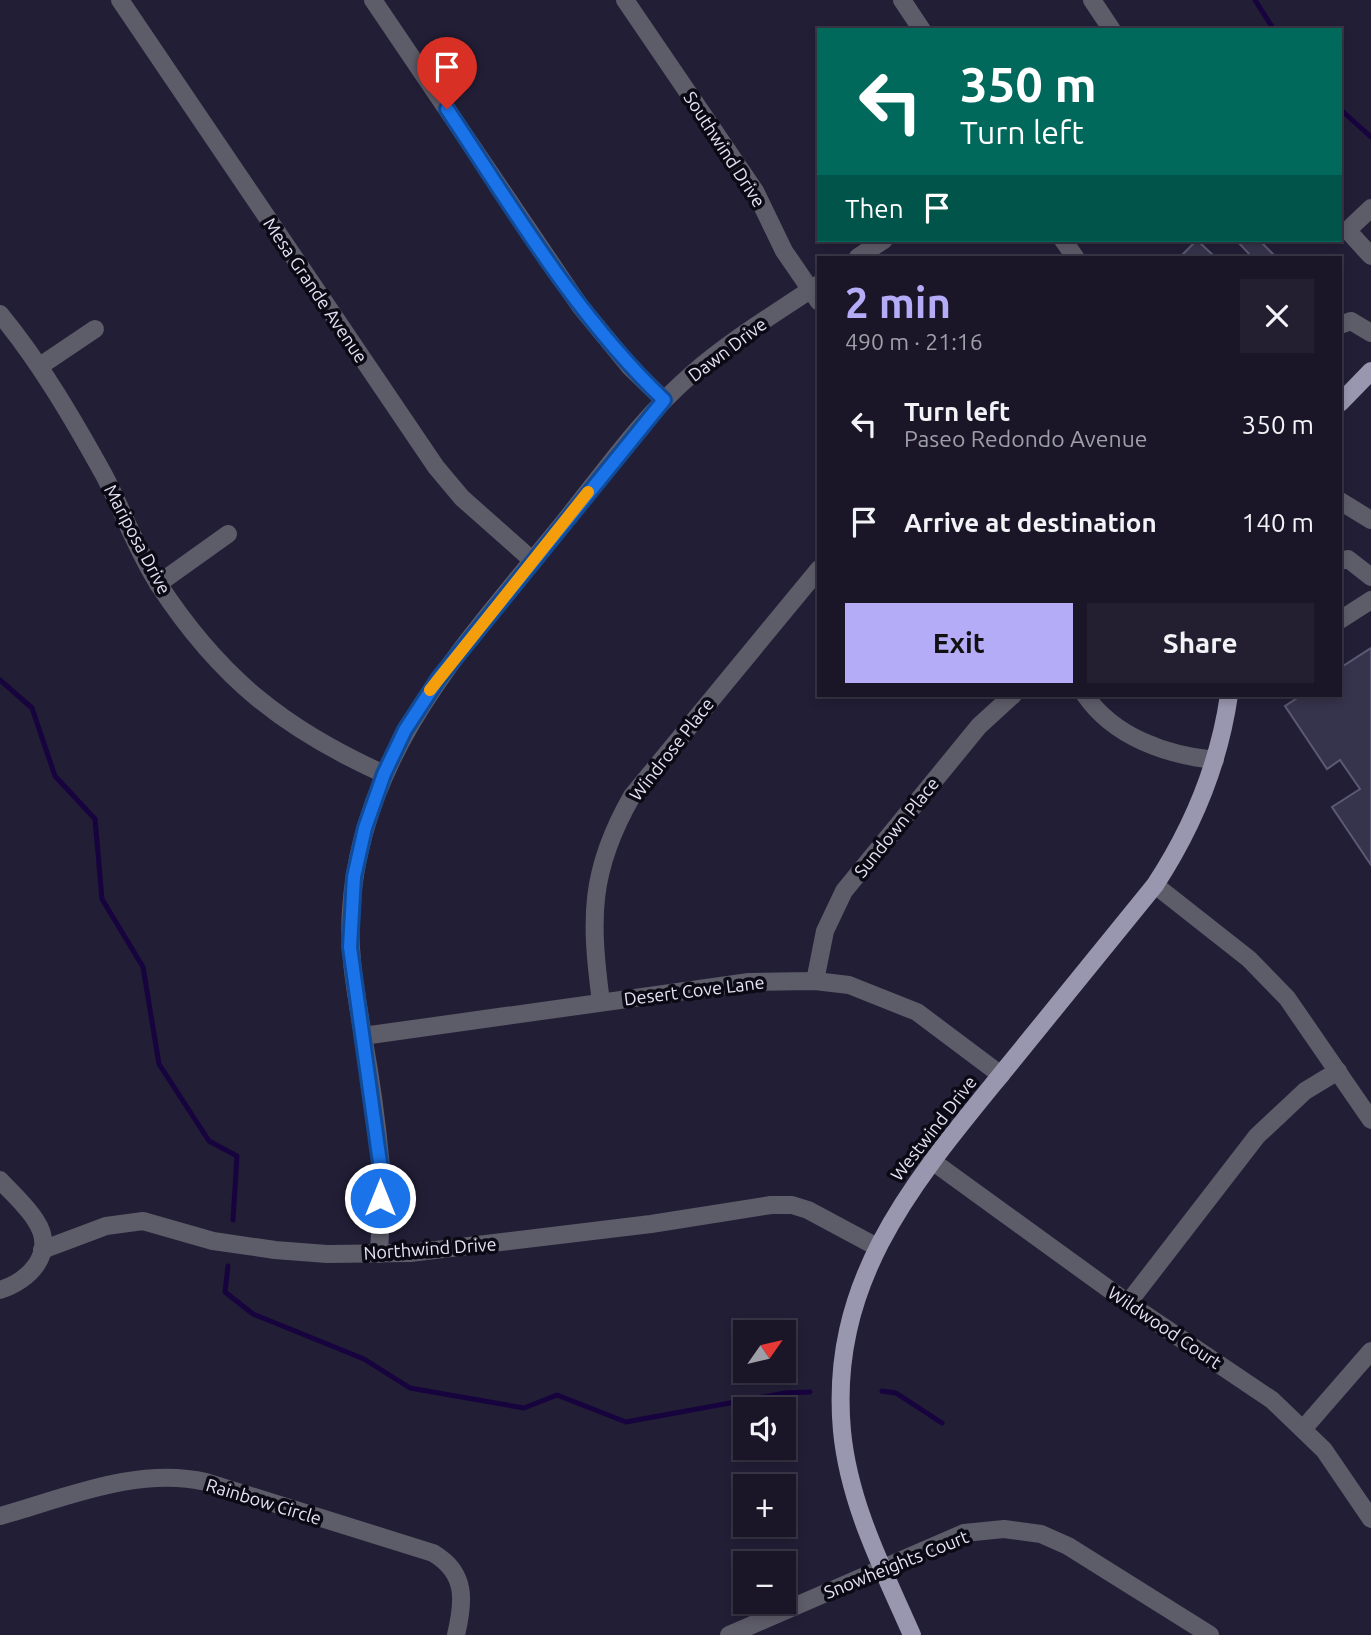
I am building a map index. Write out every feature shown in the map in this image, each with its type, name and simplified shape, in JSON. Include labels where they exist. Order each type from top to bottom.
[{"type":"main road","points":[[1342,401],[1371,371]]},
{"type":"main road","name":"Westwind Drive","points":[[912,1635],[853,1490],[842,1430],[841,1400],[852,1317],[877,1247],[897,1210],[932,1161],[1155,885],[1190,825],[1215,760],[1229,697]]},
{"type":"street","name":"Mesa Grande Avenue","points":[[120,0],[436,467],[462,498],[533,561]]},
{"type":"street","points":[[373,0],[580,306],[630,367],[664,400]]},
{"type":"street","name":"Southwind Drive","points":[[625,0],[755,191],[784,251],[816,292]]},
{"type":"street","points":[[902,0],[921,28]]},
{"type":"street","points":[[1092,0],[1111,28]]},
{"type":"street","points":[[1371,208],[1351,227],[1350,233],[1371,257]]},
{"type":"street","points":[[860,256],[881,242]]},
{"type":"street","name":"Dawn Drive","points":[[379,1254],[381,1170],[350,947],[352,900],[365,828],[384,774],[426,695],[664,400],[714,357],[816,292]]},
{"type":"street","name":"Mariposa Drive","points":[[0,314],[40,366],[104,476],[158,584],[214,657],[259,702],[328,749],[384,774]]},
{"type":"street","points":[[1342,324],[1351,321],[1371,333]]},
{"type":"street","points":[[40,366],[95,329]]},
{"type":"street","points":[[1342,502],[1371,520]]},
{"type":"street","points":[[158,584],[228,534]]},
{"type":"street","points":[[1342,560],[1348,559],[1357,563],[1371,577]]},
{"type":"street","name":"Windrose Place","points":[[601,1002],[593,916],[598,877],[618,820],[632,796],[817,571]]},
{"type":"street","points":[[1342,619],[1371,600]]},
{"type":"street","name":"Sundown Place","points":[[815,981],[825,931],[844,891],[979,726],[1011,697]]},
{"type":"street","points":[[1087,697],[1108,719],[1150,745],[1192,758],[1215,760]]},
{"type":"street","points":[[1155,885],[1250,958],[1287,998],[1371,1120]]},
{"type":"street","name":"Desert Cove Lane","points":[[363,1036],[749,982],[815,981],[849,985],[917,1012],[1001,1075]]},
{"type":"street","points":[[1128,1303],[1257,1136],[1305,1091],[1338,1071]]},
{"type":"street","name":"Wildwood Court","points":[[932,1161],[1128,1303],[1272,1401],[1304,1428],[1346,1479],[1371,1519]]},
{"type":"street","points":[[0,1180],[37,1222],[42,1250],[31,1274],[21,1282],[0,1290]]},
{"type":"street","name":"Northwind Drive","points":[[42,1250],[106,1226],[143,1221],[213,1241],[275,1250],[379,1254],[478,1246],[771,1205],[792,1205],[808,1210],[877,1247]]},
{"type":"street","points":[[1304,1428],[1371,1351]]},
{"type":"street","name":"Rainbow Circle","points":[[0,1516],[128,1481],[172,1478],[206,1482],[433,1553],[446,1560],[458,1575],[463,1594],[456,1635]]},
{"type":"street","name":"Snowheights Court","points":[[729,1635],[964,1533],[1004,1529],[1041,1534],[1069,1546],[1210,1635]]},
{"type":"building","points":[[1195,242],[1199,242],[1214,256],[1181,256]]},
{"type":"building","points":[[1238,242],[1261,242],[1275,256],[1251,256]]},
{"type":"building","points":[[1371,648],[1371,865],[1332,807],[1360,789],[1340,760],[1327,769],[1285,706],[1299,697],[1342,697],[1342,667]]},
{"type":"waterway","points":[[1255,0],[1273,28]]},
{"type":"waterway","points":[[1342,111],[1371,137]]},
{"type":"waterway","points":[[0,680],[32,708],[55,776],[95,819],[102,899],[143,967],[159,1064],[209,1141],[237,1156],[233,1220]]},
{"type":"waterway","points":[[228,1266],[225,1292],[253,1314],[364,1359],[410,1388],[524,1408],[557,1395],[626,1422],[785,1393],[810,1392]]},
{"type":"waterway","points":[[882,1391],[896,1393],[942,1423]]},
{"type":"slow traffic","points":[[430,690],[588,492]]},
{"type":"route","points":[[380,1198],[381,1170],[350,947],[354,877],[365,828],[384,774],[405,730],[426,695],[664,400],[630,367],[580,306],[447,109]]}]
